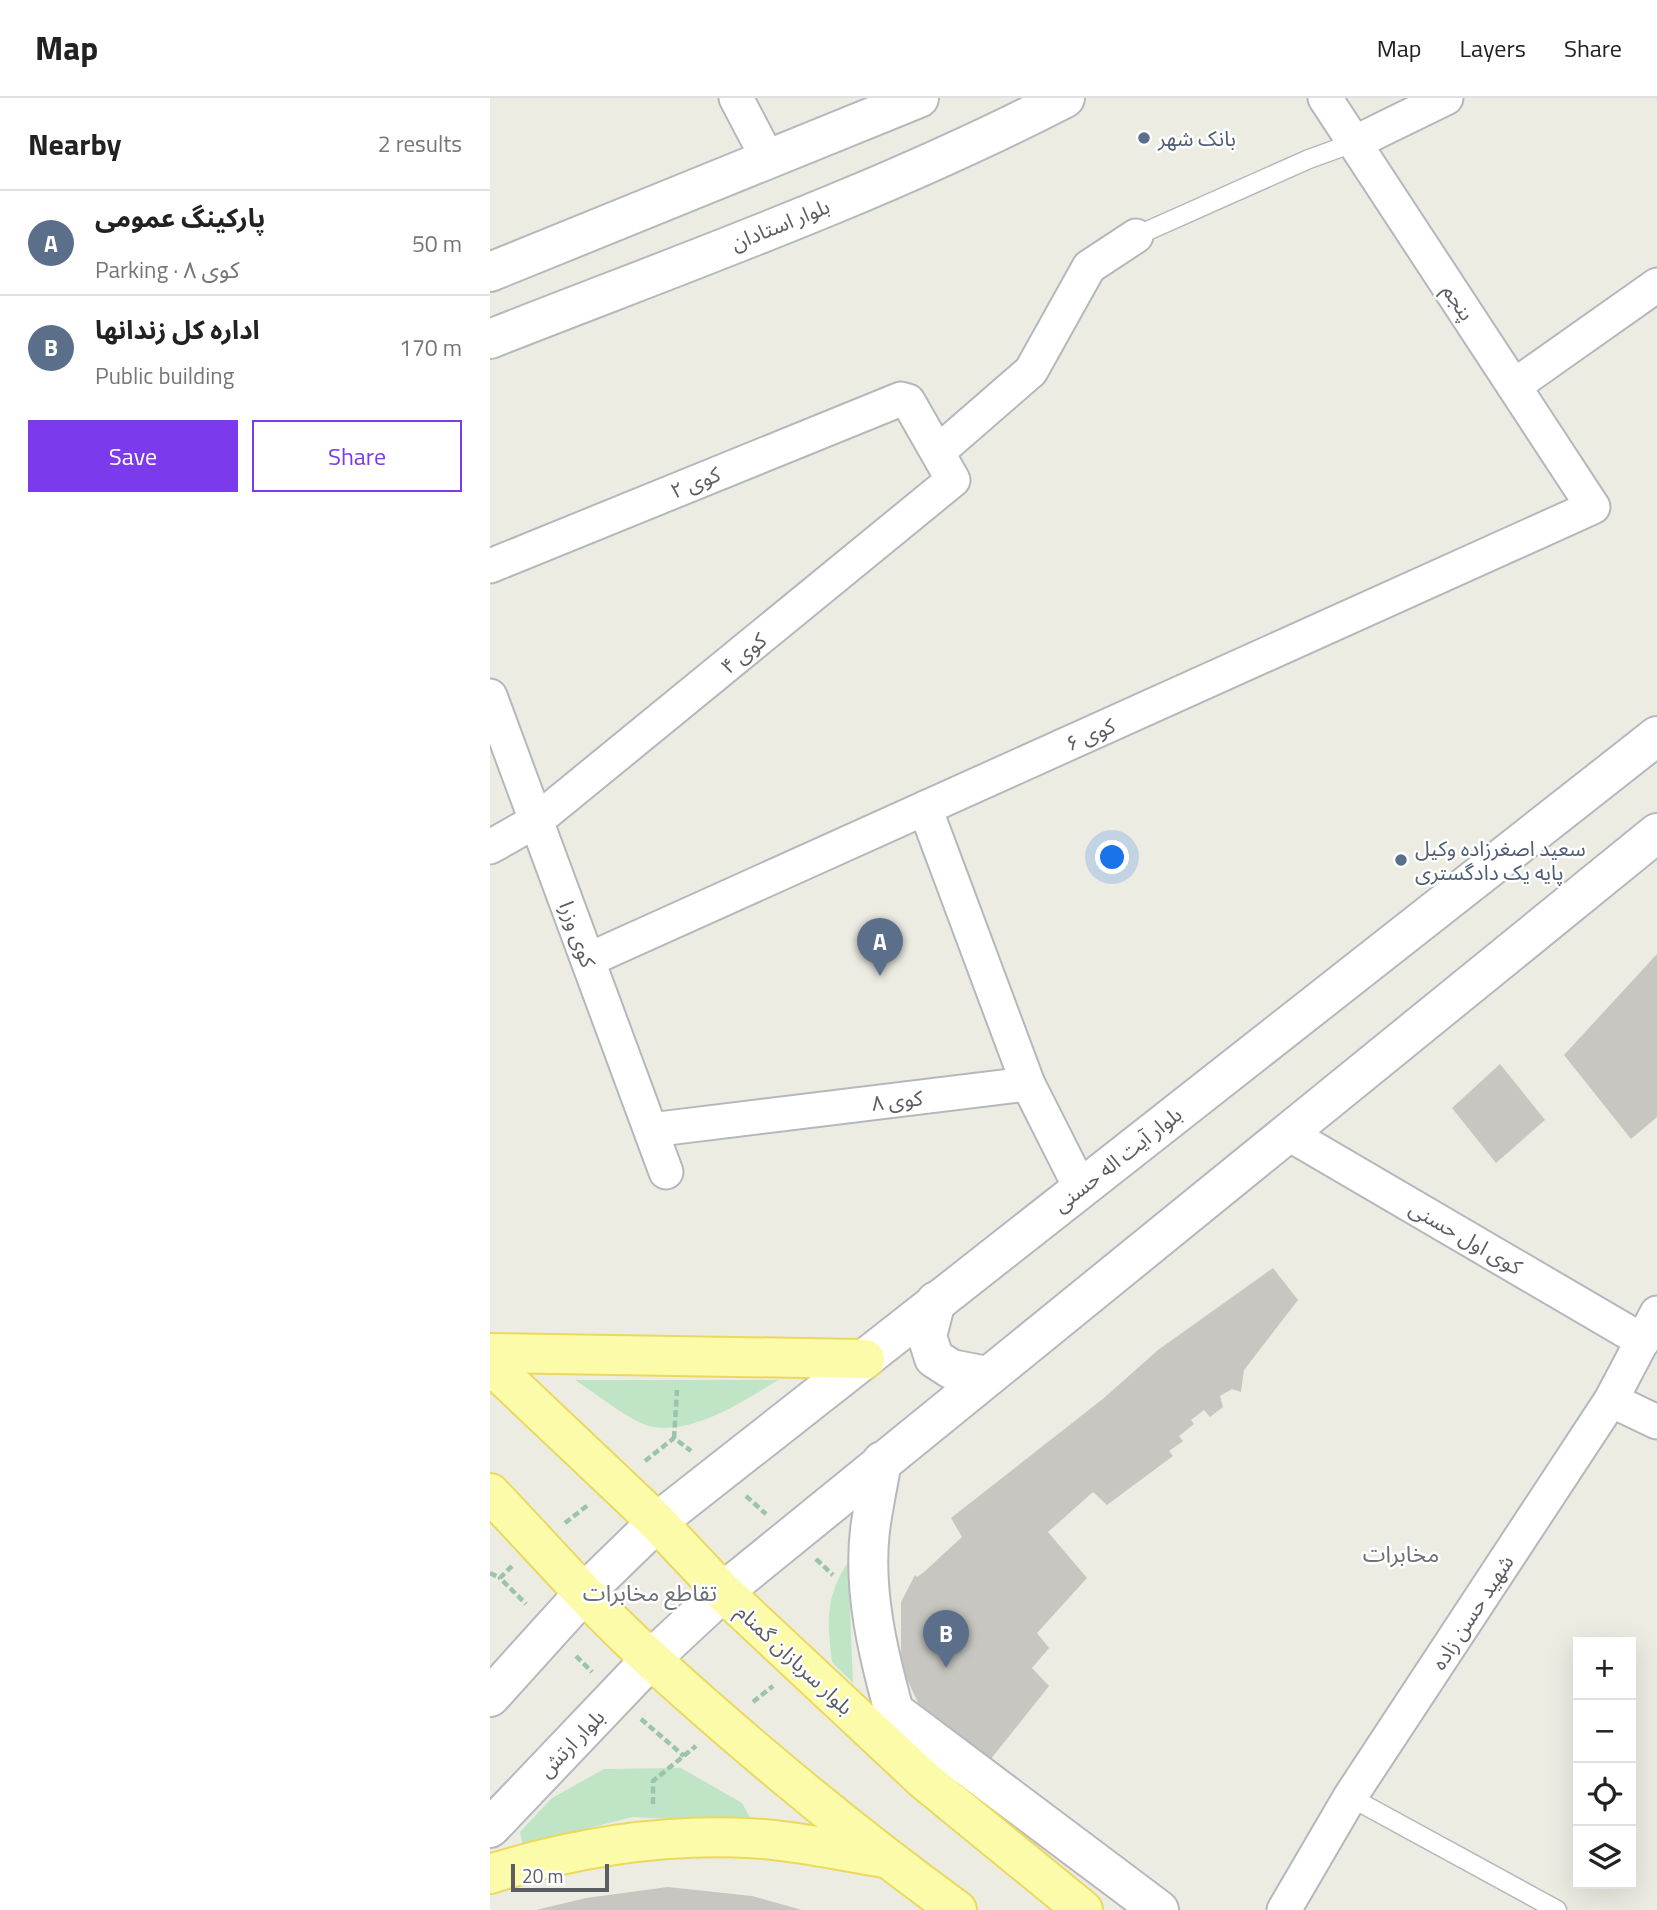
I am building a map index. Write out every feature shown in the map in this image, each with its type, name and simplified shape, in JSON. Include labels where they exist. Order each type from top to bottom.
[{"type":"main road","points":[[490,272],[919,98]]},
{"type":"main road","name":"بلوار استادان","points":[[490,339],[792,220],[1008,128],[1065,98]]},
{"type":"main road","name":"بلوار آیت اله حسنی","points":[[585,1592],[657,1522],[1657,736]]},
{"type":"main road","points":[[651,1659],[723,1592],[1657,833]]},
{"type":"main road","points":[[936,1301],[927,1336],[933,1358],[951,1369],[987,1376]]},
{"type":"main road","points":[[490,1353],[865,1359]]},
{"type":"main road","name":"بلوار سربازان گمنام","points":[[490,1364],[657,1522],[723,1592],[924,1780],[1083,1910]]},
{"type":"main road","points":[[883,1461],[870,1532],[869,1597],[881,1664],[894,1711],[924,1780]]},
{"type":"main road","points":[[490,1493],[651,1659],[886,1858],[957,1910]]},
{"type":"main road","points":[[490,1697],[585,1592]]},
{"type":"main road","name":"بلوار ارتش","points":[[490,1828],[651,1659]]},
{"type":"main road","points":[[894,1711],[1159,1910]]},
{"type":"main road","points":[[490,1874],[526,1863],[636,1841],[748,1838],[886,1858]]},
{"type":"street","points":[[736,98],[768,159]]},
{"type":"street","name":"پنجم","points":[[1325,98],[1593,507]]},
{"type":"street","points":[[1356,142],[1446,98]]},
{"type":"street","points":[[939,451],[1031,371],[1089,267],[1136,236]]},
{"type":"street","points":[[1514,386],[1657,285]]},
{"type":"street","name":"کوی ۲","points":[[490,566],[901,399],[908,401],[939,451]]},
{"type":"street","name":"کوی ۴","points":[[490,847],[536,821],[950,484],[953,480],[939,451]]},
{"type":"street","name":"کوی ۶","points":[[588,960],[1593,507]]},
{"type":"street","name":"کوی وزرا","points":[[490,696],[666,1172]]},
{"type":"street","points":[[925,808],[1028,1084],[1080,1187]]},
{"type":"street","name":"کوی ۸","points":[[651,1130],[1028,1084]]},
{"type":"street","name":"کوی اول حسنی","points":[[1289,1134],[1650,1327]]},
{"type":"street","name":"شهید حسن زاده","points":[[1284,1910],[1350,1797],[1611,1399],[1650,1327]]},
{"type":"street","points":[[1611,1399],[1657,1422]]},
{"type":"lane","points":[[1136,236],[1309,159],[1356,142]]},
{"type":"lane","points":[[1350,1797],[1557,1910]]},
{"type":"path","points":[[674,1438],[680,1356]]},
{"type":"path","points":[[490,1573],[500,1578]]},
{"type":"green space","points":[[575,1380],[778,1380],[716,1415],[682,1426],[665,1428],[649,1426],[633,1419]]},
{"type":"green space","points":[[848,1562],[853,1683],[832,1662],[829,1634],[835,1587]]},
{"type":"green space","points":[[681,1768],[742,1803],[753,1823],[632,1817],[523,1845],[520,1832],[552,1798],[604,1769]]},
{"type":"building","points":[[1657,954],[1657,1117],[1631,1139],[1564,1055]]},
{"type":"building","points":[[1500,1064],[1545,1120],[1496,1163],[1452,1108]]},
{"type":"building","points":[[1273,1268],[1298,1300],[1244,1370],[1241,1392],[1232,1389],[1220,1396],[1223,1407],[1210,1417],[1204,1410],[1191,1420],[1194,1424],[1179,1436],[1183,1441],[1169,1451],[1173,1456],[1107,1505],[1093,1492],[1048,1532],[1087,1578],[1037,1633],[1049,1648],[1032,1668],[1049,1686],[990,1760],[927,1721],[901,1667],[901,1602],[915,1575],[917,1577],[924,1572],[962,1537],[951,1518],[1104,1398],[1158,1350]]},
{"type":"building","points":[[668,1887],[752,1896],[802,1910],[536,1910],[586,1898]]},
{"type":"place","name":"بانک شهر","points":[[1144,138]]},
{"type":"place","name":"سعید اصغرزاده وکیل پایه یک دادگستری","points":[[1401,860]]},
{"type":"place","name":"پارکینگ عمومی","points":[[880,976]]},
{"type":"place","name":"اداره کل زندانها","points":[[946,1668]]},
{"type":"district","name":"مخابرات","points":[[1401,1553]]},
{"type":"district","name":"تقاطع مخابرات","points":[[650,1592]]}]
